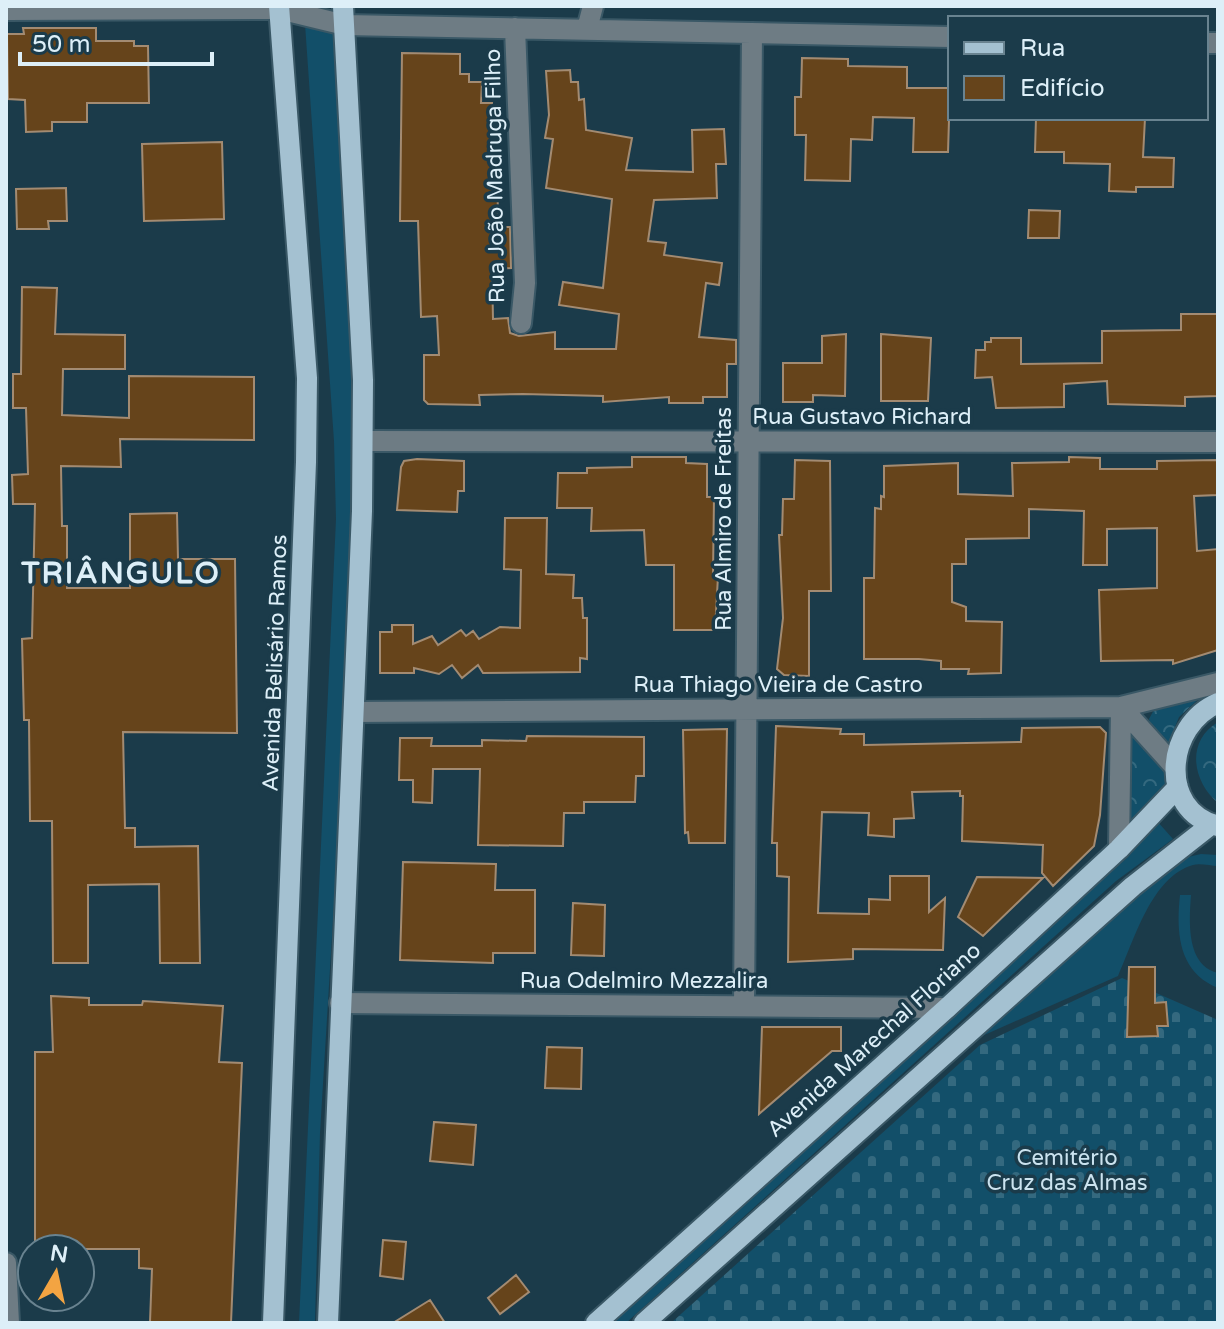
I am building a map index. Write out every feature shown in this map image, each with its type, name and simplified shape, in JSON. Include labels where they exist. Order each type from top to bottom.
[{"type":"main road","name":"Avenida Belisário Ramos","points":[[273,1323],[307,406],[279,7]]},
{"type":"main road","points":[[328,1323],[363,441],[363,380],[344,15]]},
{"type":"main road","points":[[644,1323],[1145,876],[1215,825],[1191,808],[1176,777],[1177,745],[1188,724],[1205,709],[1218,703]]},
{"type":"main road","name":"Avenida Marechal Floriano","points":[[596,1323],[1119,849],[1176,777]]},
{"type":"street","points":[[587,29],[593,6]]},
{"type":"street","points":[[6,10],[279,7],[515,28],[948,37]]},
{"type":"street","name":"Rua João Madruga Filho","points":[[515,28],[525,283],[521,323]]},
{"type":"street","name":"Rua Almiro de Freitas","points":[[744,1006],[752,33]]},
{"type":"street","name":"Rua Gustavo Richard","points":[[363,441],[1218,442]]},
{"type":"street","name":"Rua Thiago Vieira de Castro","points":[[354,712],[1121,707],[1212,687]]},
{"type":"street","points":[[1121,707],[1176,777]]},
{"type":"street","points":[[1119,849],[1121,707]]},
{"type":"street","name":"Rua Odelmiro Mezzalira","points":[[340,1003],[947,1008]]},
{"type":"street","points":[[6,1263],[9,1323]]},
{"type":"green space","points":[[305,24],[333,27],[356,461],[343,756],[320,1133],[315,1323],[299,1323],[336,519],[334,441]]},
{"type":"green space","points":[[1205,693],[1179,717],[1167,746],[1152,731],[1149,719],[1155,708]]},
{"type":"green space","points":[[1121,707],[1178,787],[1119,849]]},
{"type":"green space","points":[[1218,722],[1218,803],[1203,784],[1196,762],[1201,740]]},
{"type":"green space","points":[[1157,821],[1173,839],[1116,881],[626,1323],[612,1323],[1129,856]]},
{"type":"green space","points":[[1218,855],[1218,866],[1193,865],[1166,882],[1146,912],[1118,976],[982,1036],[1150,884],[1188,857]]},
{"type":"green space","points":[[1180,895],[1191,895],[1190,929],[1195,952],[1200,961],[1218,973],[1218,988],[1195,972],[1182,949]]},
{"type":"green space","name":"Cemitério Cruz das Almas","points":[[1122,978],[1218,1020],[1218,1323],[671,1323],[980,1045]]},
{"type":"building","points":[[23,28],[96,28],[96,41],[134,41],[134,46],[148,46],[149,103],[87,103],[87,122],[52,122],[52,131],[26,132],[25,100],[8,99],[7,34],[24,34]]},
{"type":"building","points":[[402,53],[460,54],[460,74],[469,74],[469,82],[482,82],[481,103],[492,103],[492,137],[497,136],[498,227],[510,227],[511,268],[492,270],[493,319],[508,318],[510,333],[519,336],[555,332],[555,349],[616,349],[619,314],[559,305],[563,282],[603,288],[612,199],[546,188],[553,139],[545,138],[549,115],[546,71],[570,70],[571,82],[578,82],[579,100],[584,99],[586,130],[632,138],[626,170],[693,172],[692,130],[724,129],[726,164],[716,164],[717,198],[654,200],[648,241],[666,243],[664,255],[722,263],[719,285],[706,283],[699,337],[736,340],[736,364],[727,364],[727,397],[703,397],[703,403],[669,403],[669,397],[603,402],[603,396],[523,394],[479,395],[480,405],[428,404],[424,400],[424,355],[439,355],[437,316],[421,317],[418,221],[400,221]]},
{"type":"building","points":[[802,58],[848,59],[848,66],[907,67],[907,88],[948,88],[948,152],[913,152],[914,118],[873,117],[872,140],[851,139],[850,181],[805,180],[806,135],[795,135],[795,97],[801,97]]},
{"type":"building","points":[[1036,120],[1145,120],[1143,157],[1174,158],[1173,187],[1136,187],[1136,192],[1109,191],[1110,164],[1064,163],[1064,152],[1035,152]]},
{"type":"building","points":[[222,142],[224,219],[144,221],[142,144]]},
{"type":"building","points":[[66,188],[67,221],[48,221],[49,229],[17,229],[16,189]]},
{"type":"building","points":[[1029,210],[1060,211],[1059,238],[1028,238]]},
{"type":"building","points":[[22,287],[57,288],[55,334],[125,335],[125,369],[63,369],[62,415],[129,418],[129,376],[254,377],[254,440],[120,439],[121,467],[61,466],[62,526],[67,526],[67,588],[130,588],[130,514],[177,513],[178,559],[235,559],[237,733],[123,732],[125,828],[135,828],[135,847],[198,846],[200,963],[160,963],[159,884],[88,885],[88,963],[53,963],[52,821],[30,821],[29,720],[24,720],[22,639],[32,638],[35,504],[13,504],[12,475],[28,474],[26,408],[13,408],[13,374],[21,374]]},
{"type":"building","points":[[1181,314],[1218,314],[1218,396],[1185,397],[1185,406],[1108,404],[1107,381],[1064,384],[1064,407],[996,408],[992,377],[975,378],[976,350],[985,350],[985,342],[991,342],[991,338],[1021,338],[1021,364],[1102,363],[1102,331],[1181,330]]},
{"type":"building","points":[[846,334],[845,396],[813,395],[813,402],[783,402],[783,363],[822,363],[822,336]]},
{"type":"building","points":[[881,334],[931,338],[928,401],[881,401]]},
{"type":"building","points":[[632,457],[686,457],[686,463],[707,464],[707,497],[714,497],[713,576],[718,576],[715,630],[674,630],[674,565],[646,565],[644,530],[591,531],[592,508],[557,508],[558,473],[587,473],[587,468],[632,467]]},
{"type":"building","points":[[1069,457],[1100,458],[1100,469],[1157,469],[1157,461],[1218,460],[1218,495],[1194,496],[1197,551],[1218,549],[1218,650],[1173,664],[1173,660],[1101,661],[1099,590],[1157,588],[1157,528],[1107,529],[1107,565],[1083,565],[1084,511],[1029,509],[1029,538],[966,539],[966,564],[952,564],[952,602],[966,607],[966,621],[1002,622],[1001,673],[968,674],[969,669],[941,669],[941,661],[864,659],[864,578],[874,578],[875,508],[881,509],[881,496],[884,497],[884,466],[958,463],[958,494],[1013,496],[1012,463],[1069,462]]},
{"type":"building","points":[[795,460],[830,461],[831,591],[809,591],[809,676],[784,675],[777,669],[783,618],[779,535],[782,535],[783,499],[794,499]]},
{"type":"building","points":[[404,461],[464,461],[464,491],[458,491],[457,512],[397,510],[401,467]]},
{"type":"building","points":[[505,518],[547,518],[546,574],[574,575],[573,598],[582,598],[583,618],[587,618],[587,659],[580,658],[580,672],[483,673],[478,665],[462,678],[452,665],[439,674],[414,668],[414,673],[380,673],[380,632],[392,632],[392,625],[413,625],[413,644],[432,636],[438,645],[461,630],[466,636],[473,631],[479,639],[500,627],[520,628],[521,570],[504,569]]},
{"type":"building","points":[[776,726],[841,729],[840,734],[864,734],[864,745],[1021,742],[1022,728],[1100,727],[1106,733],[1100,815],[1094,846],[1053,886],[1042,873],[1043,845],[962,841],[963,796],[960,796],[960,791],[912,792],[914,818],[894,819],[894,837],[868,835],[869,813],[822,812],[818,913],[869,914],[869,899],[890,900],[890,876],[929,876],[929,912],[945,898],[943,950],[853,949],[853,959],[788,962],[789,877],[777,876],[777,843],[772,843]]},
{"type":"building","points":[[727,729],[725,843],[689,843],[688,832],[685,833],[683,730]]},
{"type":"building","points":[[527,736],[644,737],[644,776],[636,776],[635,802],[584,802],[584,813],[564,813],[563,846],[478,845],[480,769],[433,769],[432,803],[413,802],[413,780],[399,780],[400,738],[432,738],[431,746],[482,746],[482,740],[526,741]]},
{"type":"building","points":[[403,862],[496,864],[495,890],[535,890],[535,953],[493,953],[493,963],[400,960]]},
{"type":"building","points":[[977,877],[1043,878],[983,936],[958,917]]},
{"type":"building","points":[[573,903],[605,905],[604,956],[571,955]]},
{"type":"building","points":[[1129,967],[1155,967],[1155,1003],[1166,1002],[1168,1026],[1157,1026],[1158,1036],[1127,1037]]},
{"type":"building","points":[[51,996],[89,998],[89,1005],[142,1005],[143,1001],[223,1006],[219,1062],[242,1063],[231,1323],[150,1322],[152,1269],[139,1268],[139,1249],[96,1249],[96,1233],[35,1233],[35,1052],[53,1052]]},
{"type":"building","points":[[762,1027],[841,1027],[841,1051],[832,1051],[759,1114]]},
{"type":"building","points":[[547,1047],[582,1048],[581,1089],[545,1088]]},
{"type":"building","points":[[434,1122],[476,1125],[473,1165],[430,1161]]},
{"type":"building","points":[[383,1240],[406,1242],[403,1279],[380,1276]]},
{"type":"building","points":[[516,1275],[529,1292],[500,1314],[488,1298]]},
{"type":"building","points":[[430,1300],[445,1323],[393,1323]]},
{"type":"district","name":"TRIÂNGULO","points":[[121,573]]}]
